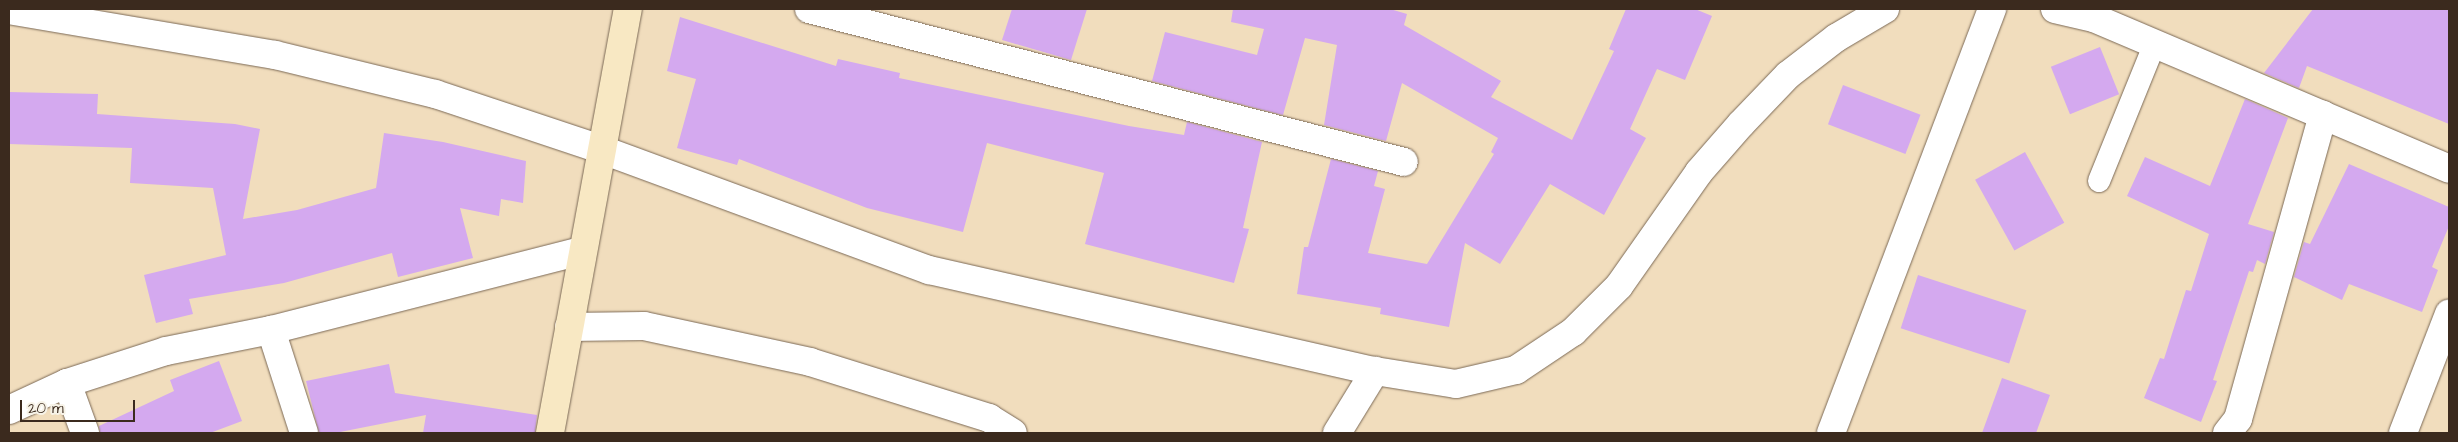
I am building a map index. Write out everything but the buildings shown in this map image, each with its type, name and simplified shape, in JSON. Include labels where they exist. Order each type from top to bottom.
[{"type":"street","points":[[550,433],[600,149],[628,9]]},
{"type":"street","points":[[809,9],[1404,162]]},
{"type":"street","points":[[9,10],[275,56],[434,94],[600,149],[929,270],[1375,371],[1456,384],[1516,370],[1573,332],[1619,286],[1699,172],[1741,124],[1788,75],[1836,38],[1885,9]]},
{"type":"street","points":[[1831,433],[1992,9]]},
{"type":"street","points":[[2056,9],[2094,18],[2449,169]]},
{"type":"street","points":[[2227,433],[2238,419],[2323,114]]},
{"type":"street","points":[[9,410],[67,383],[166,351],[271,330],[582,251]]},
{"type":"street","points":[[2403,433],[2449,314]]},
{"type":"street","points":[[569,327],[644,326],[810,362],[990,418],[1009,432]]},
{"type":"street","points":[[271,330],[304,433]]},
{"type":"street","points":[[1338,433],[1375,371]]},
{"type":"street","points":[[67,383],[85,433]]},
{"type":"lane","points":[[2099,181],[2155,43]]}]
